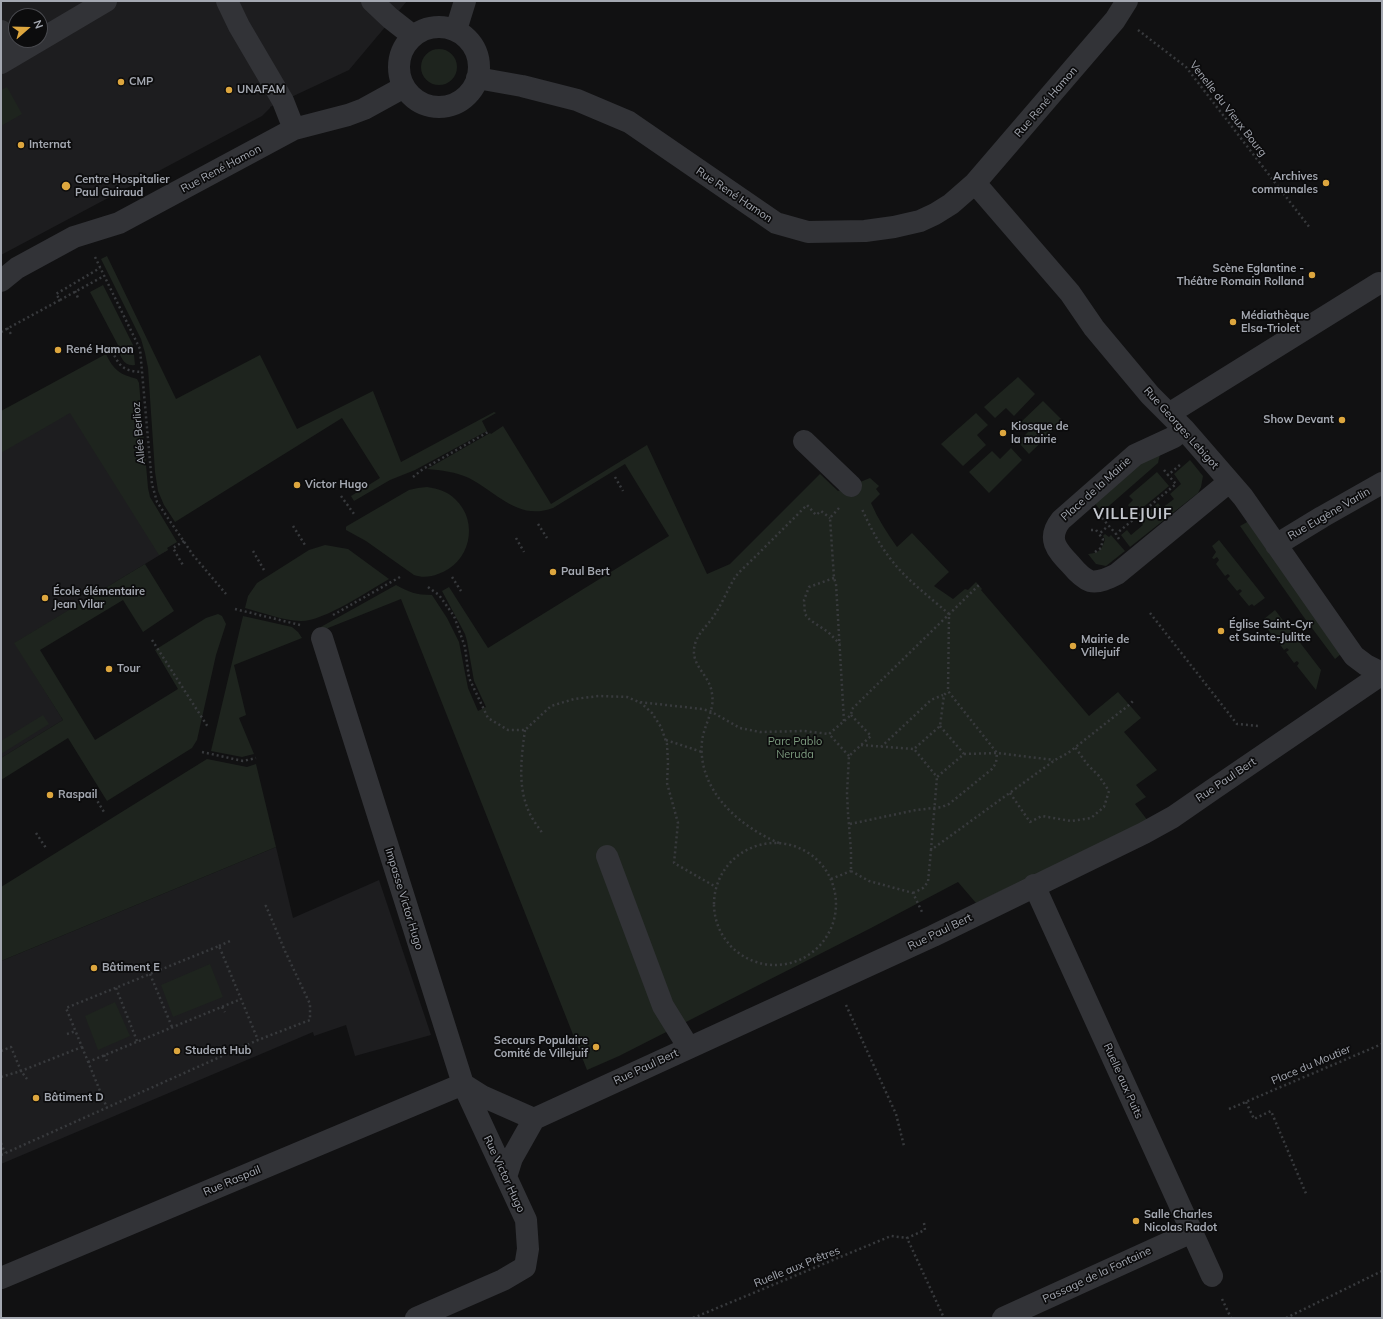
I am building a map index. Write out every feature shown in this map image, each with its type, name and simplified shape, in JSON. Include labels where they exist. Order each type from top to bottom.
[{"type":"street","points":[[48,35],[106,1]]},
{"type":"street","points":[[227,1],[239,26],[283,102],[294,129]]},
{"type":"street","points":[[372,1],[390,18],[413,36]]},
{"type":"street","points":[[456,30],[465,1]]},
{"type":"street","name":"Rue René Hamon","points":[[477,78],[522,86],[577,100],[629,122],[776,223],[808,232],[865,231],[920,222],[951,204],[975,183],[1061,85],[1123,8]]},
{"type":"street","points":[[431,27],[445,27],[456,30],[467,36],[474,44],[478,55],[479,66],[474,86],[458,102],[450,105],[442,107],[427,106],[420,103],[413,99],[404,87],[399,70],[399,61],[407,42],[420,31],[431,27]]},
{"type":"street","points":[[1,31],[8,58],[26,48]]},
{"type":"street","name":"Rue René Hamon","points":[[1,281],[17,268],[74,237],[119,223],[294,129],[353,113],[379,102],[404,87]]},
{"type":"street","name":"Rue Georges Lebigot","points":[[975,183],[1070,293],[1094,328],[1150,395],[1184,429],[1243,497],[1354,656],[1366,665],[1382,673]]},
{"type":"street","points":[[1175,410],[1379,283]]},
{"type":"street","name":"Place de la Mairie","points":[[1184,429],[1174,437],[1135,455],[1061,520],[1053,532],[1057,550],[1082,577],[1091,581],[1109,579],[1229,482]]},
{"type":"street","points":[[804,441],[852,489]]},
{"type":"street","name":"Rue Eugène Varlin","points":[[1276,544],[1382,483]]},
{"type":"street","name":"Impasse Victor Hugo","points":[[322,638],[462,1084]]},
{"type":"street","name":"Rue Paul Bert","points":[[534,1119],[933,936],[1144,833],[1173,817],[1382,673]]},
{"type":"street","points":[[607,856],[663,1006],[689,1048]]},
{"type":"street","name":"Ruelle aux Puits","points":[[1034,886],[1212,1276]]},
{"type":"street","points":[[462,1084],[482,1096],[534,1119],[512,1158],[506,1177]]},
{"type":"street","name":"Rue Victor Hugo","points":[[416,1318],[503,1280],[525,1267],[528,1249],[526,1220],[462,1084]]},
{"type":"street","name":"Rue Raspail","points":[[1,1278],[462,1084]]},
{"type":"street","name":"Passage de la Fontaine","points":[[1003,1318],[1192,1232]]},
{"type":"path","name":"Venelle du Vieux Bourg","points":[[1123,8],[1186,67],[1310,228]]},
{"type":"path","name":"Allée Berlioz","points":[[95,257],[140,349],[152,484],[157,502],[193,555],[226,594]]},
{"type":"path","points":[[60,300],[56,294],[100,268]]},
{"type":"path","points":[[1,332],[104,276]]},
{"type":"path","points":[[75,291],[78,298]]},
{"type":"path","points":[[7,328],[10,334]]},
{"type":"path","points":[[112,351],[118,363],[123,368],[132,372],[142,372]]},
{"type":"path","points":[[413,477],[423,469],[488,432]]},
{"type":"path","points":[[1116,534],[1176,484],[1168,475]]},
{"type":"path","points":[[615,477],[623,491]]},
{"type":"path","points":[[844,720],[836,584],[834,578],[830,518],[852,489],[870,526],[893,562],[949,614],[948,691],[997,753],[996,763],[992,769],[949,804],[942,807],[916,810],[850,824]]},
{"type":"path","points":[[341,496],[354,514]]},
{"type":"path","points":[[779,843],[758,845],[739,854],[725,868],[716,887],[713,905],[716,924],[725,940],[737,953],[753,962],[771,966],[790,964],[801,960],[821,946],[830,931],[835,914],[836,896],[831,880],[822,865],[810,854],[795,846],[779,843],[766,837],[725,807],[708,782],[702,752],[705,727],[713,702],[710,684],[699,669],[695,659],[694,649],[699,635],[717,612],[736,576],[807,505],[816,515],[821,511],[830,518]]},
{"type":"path","points":[[1101,516],[1120,540]]},
{"type":"path","points":[[538,524],[547,538]]},
{"type":"path","points":[[293,526],[305,544]]},
{"type":"path","points":[[1090,552],[1096,552],[1101,548],[1103,539],[1099,534],[1108,526]]},
{"type":"path","points":[[516,538],[524,552]]},
{"type":"path","points":[[184,541],[173,548],[184,567]]},
{"type":"path","points":[[252,551],[264,570]]},
{"type":"path","points":[[331,616],[400,577]]},
{"type":"path","points":[[452,577],[461,591]]},
{"type":"path","points":[[834,578],[809,587],[804,600],[805,614],[810,620],[828,632],[840,644]]},
{"type":"path","points":[[829,734],[851,714],[852,708],[979,585]]},
{"type":"path","points":[[428,587],[439,595],[454,616],[465,647],[469,678],[488,718],[508,730],[525,730]]},
{"type":"path","points":[[235,609],[304,626]]},
{"type":"path","points":[[1150,613],[1237,724],[1265,727]]},
{"type":"path","points":[[152,640],[208,727]]},
{"type":"path","points":[[881,747],[931,700],[944,695],[948,691]]},
{"type":"path","points":[[861,745],[914,749],[940,726],[944,695]]},
{"type":"path","points":[[543,834],[531,817],[521,787],[525,730],[551,706],[574,699],[599,696],[626,697],[639,702],[695,707],[710,711],[740,728],[760,732],[804,731],[829,734],[849,756]]},
{"type":"path","points":[[931,850],[1055,760],[1076,747],[1134,700]]},
{"type":"path","points":[[639,702],[652,713],[661,727],[666,740],[668,752],[668,783],[678,823],[674,863],[716,887]]},
{"type":"path","points":[[851,714],[871,736],[849,756],[847,793],[850,824],[851,871]]},
{"type":"path","points":[[940,726],[964,754]]},
{"type":"path","points":[[666,740],[702,752]]},
{"type":"path","points":[[1010,793],[1030,822],[1042,816],[1071,821],[1091,818],[1104,807],[1109,791],[1099,776],[1087,764],[1076,747]]},
{"type":"path","points":[[851,871],[869,881],[914,893],[923,888],[928,882],[937,777],[914,749]]},
{"type":"path","points":[[202,752],[236,760],[246,761],[256,758]]},
{"type":"path","points":[[937,777],[964,754],[997,753],[1055,760]]},
{"type":"path","points":[[94,797],[104,812]]},
{"type":"path","points":[[36,833],[46,848]]},
{"type":"path","points":[[831,880],[851,871]]},
{"type":"path","points":[[914,893],[924,917]]},
{"type":"path","points":[[1,1155],[258,1040],[310,1020],[310,1004],[266,906],[263,907]]},
{"type":"path","points":[[107,1108],[66,1008],[230,941]]},
{"type":"path","points":[[219,946],[258,1040]]},
{"type":"path","points":[[150,974],[172,1027]]},
{"type":"path","points":[[116,988],[138,1041]]},
{"type":"path","points":[[88,1062],[241,999]]},
{"type":"path","points":[[845,1002],[896,1114],[904,1146]]},
{"type":"path","points":[[222,1007],[225,1012]]},
{"type":"path","points":[[67,1034],[76,1031]]},
{"type":"path","name":"Place du Moutier","points":[[1229,1109],[1382,1044]]},
{"type":"path","points":[[1,1051],[11,1047],[21,1071],[27,1079]]},
{"type":"path","points":[[1,1077],[21,1071],[82,1047]]},
{"type":"path","points":[[104,1055],[107,1060]]},
{"type":"path","points":[[1246,1102],[1254,1119],[1272,1111],[1307,1196]]},
{"type":"path","points":[[1,1143],[5,1153]]},
{"type":"path","points":[[924,1223],[925,1230],[907,1238],[944,1318]]},
{"type":"path","name":"Ruelle aux Prêtres","points":[[693,1318],[891,1236],[907,1238]]},
{"type":"path","points":[[1286,1318],[1382,1270]]},
{"type":"shaded area","name":"Centre Hospitalier Paul Guiraud","points":[[1,1],[407,1],[349,70],[270,107],[262,116],[1,255]]},
{"type":"shaded area","name":"École élémentaire Jean Vilar","points":[[84,394],[141,494],[168,550],[15,643],[63,720],[1,758],[1,438]]},
{"type":"shaded area","points":[[276,847],[293,918],[379,880],[431,1035],[355,1056],[346,1025],[314,1036],[313,1032],[1,1164],[1,961]]},
{"type":"green space","points":[[443,49],[452,54],[456,60],[456,74],[452,80],[443,85],[435,85],[426,80],[422,74],[421,63],[426,54],[432,50]]},
{"type":"green space","points":[[7,87],[22,114],[1,126],[1,90]]},
{"type":"green space","points":[[107,256],[176,399],[260,355],[297,429],[373,391],[401,462],[494,412],[496,413],[482,421],[487,431],[415,470],[390,480],[354,501],[351,496],[380,478],[342,418],[175,522],[164,505],[158,491],[155,472],[148,368],[145,353],[141,339],[101,259]]},
{"type":"green space","points":[[103,285],[133,345],[135,365],[126,363],[122,358],[117,348],[119,347],[90,292]]},
{"type":"green space","points":[[106,354],[118,371],[137,379],[139,383],[150,497],[177,542],[167,548],[168,550],[159,555],[70,413],[1,453],[1,411]]},
{"type":"green space","points":[[1018,377],[1035,394],[1014,416],[1006,408],[995,418],[984,407]]},
{"type":"green space","points":[[1043,401],[1063,421],[1029,454],[1018,442],[1029,431],[1020,423]]},
{"type":"green space","points":[[976,413],[988,425],[977,435],[986,445],[963,466],[941,444]]},
{"type":"green space","name":"Parc Pablo Neruda","points":[[503,426],[551,504],[647,445],[707,574],[730,564],[820,474],[838,491],[870,478],[879,486],[876,489],[880,494],[871,503],[883,526],[897,547],[912,533],[949,572],[934,586],[953,599],[965,589],[968,590],[976,582],[982,589],[981,590],[1089,716],[1118,692],[1141,718],[1124,732],[1157,770],[1136,785],[1146,797],[1135,804],[1148,821],[976,903],[958,882],[619,1056],[587,1070],[401,599],[318,632],[319,628],[396,585],[413,593],[432,595],[447,618],[459,642],[468,688],[478,711],[486,707],[474,681],[465,634],[442,591],[449,587],[488,648],[669,536],[625,464],[553,508],[541,511],[529,511],[509,504],[480,484],[459,474],[427,469]]},
{"type":"green space","points":[[1011,448],[1022,460],[989,493],[969,472],[992,451],[1000,459]]},
{"type":"green space","points":[[1160,454],[1158,463],[1102,512],[1092,500],[1135,465]]},
{"type":"green space","points":[[1190,460],[1203,476],[1198,493],[1130,547],[1121,535],[1127,530],[1131,535],[1143,525],[1139,520],[1158,503],[1162,508],[1174,499],[1170,494],[1181,484],[1174,474]]},
{"type":"green space","points":[[1157,472],[1169,486],[1141,509],[1138,506],[1132,511],[1128,505],[1133,500],[1129,496]]},
{"type":"green space","points":[[427,487],[442,491],[452,496],[463,508],[467,519],[469,530],[468,541],[464,552],[458,561],[449,569],[429,576],[420,577],[414,575],[366,541],[346,530],[347,526],[409,490]]},
{"type":"green space","points":[[1249,521],[1341,654],[1335,659],[1240,526]]},
{"type":"green space","points":[[1105,534],[1109,537],[1111,535],[1125,551],[1106,566],[1096,564],[1088,554],[1097,552],[1103,546],[1105,539],[1103,536]]},
{"type":"green space","points":[[1219,540],[1265,598],[1254,606],[1252,604],[1249,606],[1239,594],[1242,591],[1240,589],[1237,591],[1227,579],[1230,576],[1228,574],[1225,576],[1216,564],[1219,560],[1217,557],[1214,559],[1212,558],[1216,552],[1212,546]]},
{"type":"green space","points":[[325,545],[348,549],[389,579],[345,605],[321,617],[310,620],[287,620],[245,608],[248,596],[257,583],[309,550]]},
{"type":"green space","points":[[145,564],[174,611],[143,632],[123,600],[40,650],[95,740],[178,689],[155,650],[206,618],[218,614],[222,616],[226,624],[216,655],[197,740],[192,748],[107,801],[68,738],[1,780],[1,758],[63,720],[14,643]]},
{"type":"green space","points":[[1275,610],[1321,670],[1316,690],[1297,666],[1299,663],[1297,661],[1294,663],[1286,652],[1289,650],[1287,648],[1284,650],[1276,639],[1278,637],[1277,635],[1274,637],[1263,624],[1266,621],[1264,619]]},
{"type":"green space","points":[[243,616],[292,627],[302,638],[234,665],[246,715],[239,718],[254,754],[242,757],[211,751]]},
{"type":"green space","points":[[43,715],[49,724],[1,754],[1,741]]},
{"type":"green space","points":[[207,759],[247,767],[256,764],[276,847],[1,961],[1,887]]},
{"type":"green space","points":[[210,964],[223,997],[173,1017],[161,985]]},
{"type":"green space","points":[[115,1002],[130,1036],[98,1050],[85,1016]]},
{"type":"place","name":"CMP","points":[[121,82]]},
{"type":"place","name":"UNAFAM","points":[[229,90]]},
{"type":"place","name":"Internat","points":[[21,145]]},
{"type":"place","name":"Archives communales","points":[[1326,183]]},
{"type":"place","name":"Centre Hospitalier Paul Guiraud","points":[[66,186]]},
{"type":"place","name":"Scène Eglantine - Théâtre Romain Rolland","points":[[1312,275]]},
{"type":"place","name":"Médiathèque Elsa-Triolet","points":[[1233,322]]},
{"type":"place","name":"René Hamon","points":[[58,350]]},
{"type":"place","name":"Show Devant","points":[[1342,420]]},
{"type":"place","name":"Kiosque de la mairie","points":[[1003,433]]},
{"type":"place","name":"Victor Hugo","points":[[297,485]]},
{"type":"place","name":"Paul Bert","points":[[553,572]]},
{"type":"place","name":"École élémentaire Jean Vilar","points":[[45,598]]},
{"type":"place","name":"Église Saint-Cyr et Sainte-Julitte","points":[[1221,631]]},
{"type":"place","name":"Mairie de Villejuif","points":[[1073,646]]},
{"type":"place","name":"Tour","points":[[109,669]]},
{"type":"place","name":"Raspail","points":[[50,795]]},
{"type":"place","name":"Bâtiment E","points":[[94,968]]},
{"type":"place","name":"Secours Populaire Comité de Villejuif","points":[[596,1047]]},
{"type":"place","name":"Student Hub","points":[[177,1051]]},
{"type":"place","name":"Bâtiment D","points":[[36,1098]]},
{"type":"place","name":"Salle Charles Nicolas Radot","points":[[1136,1221]]},
{"type":"district","name":"VILLEJUIF","points":[[1133,514]]}]
